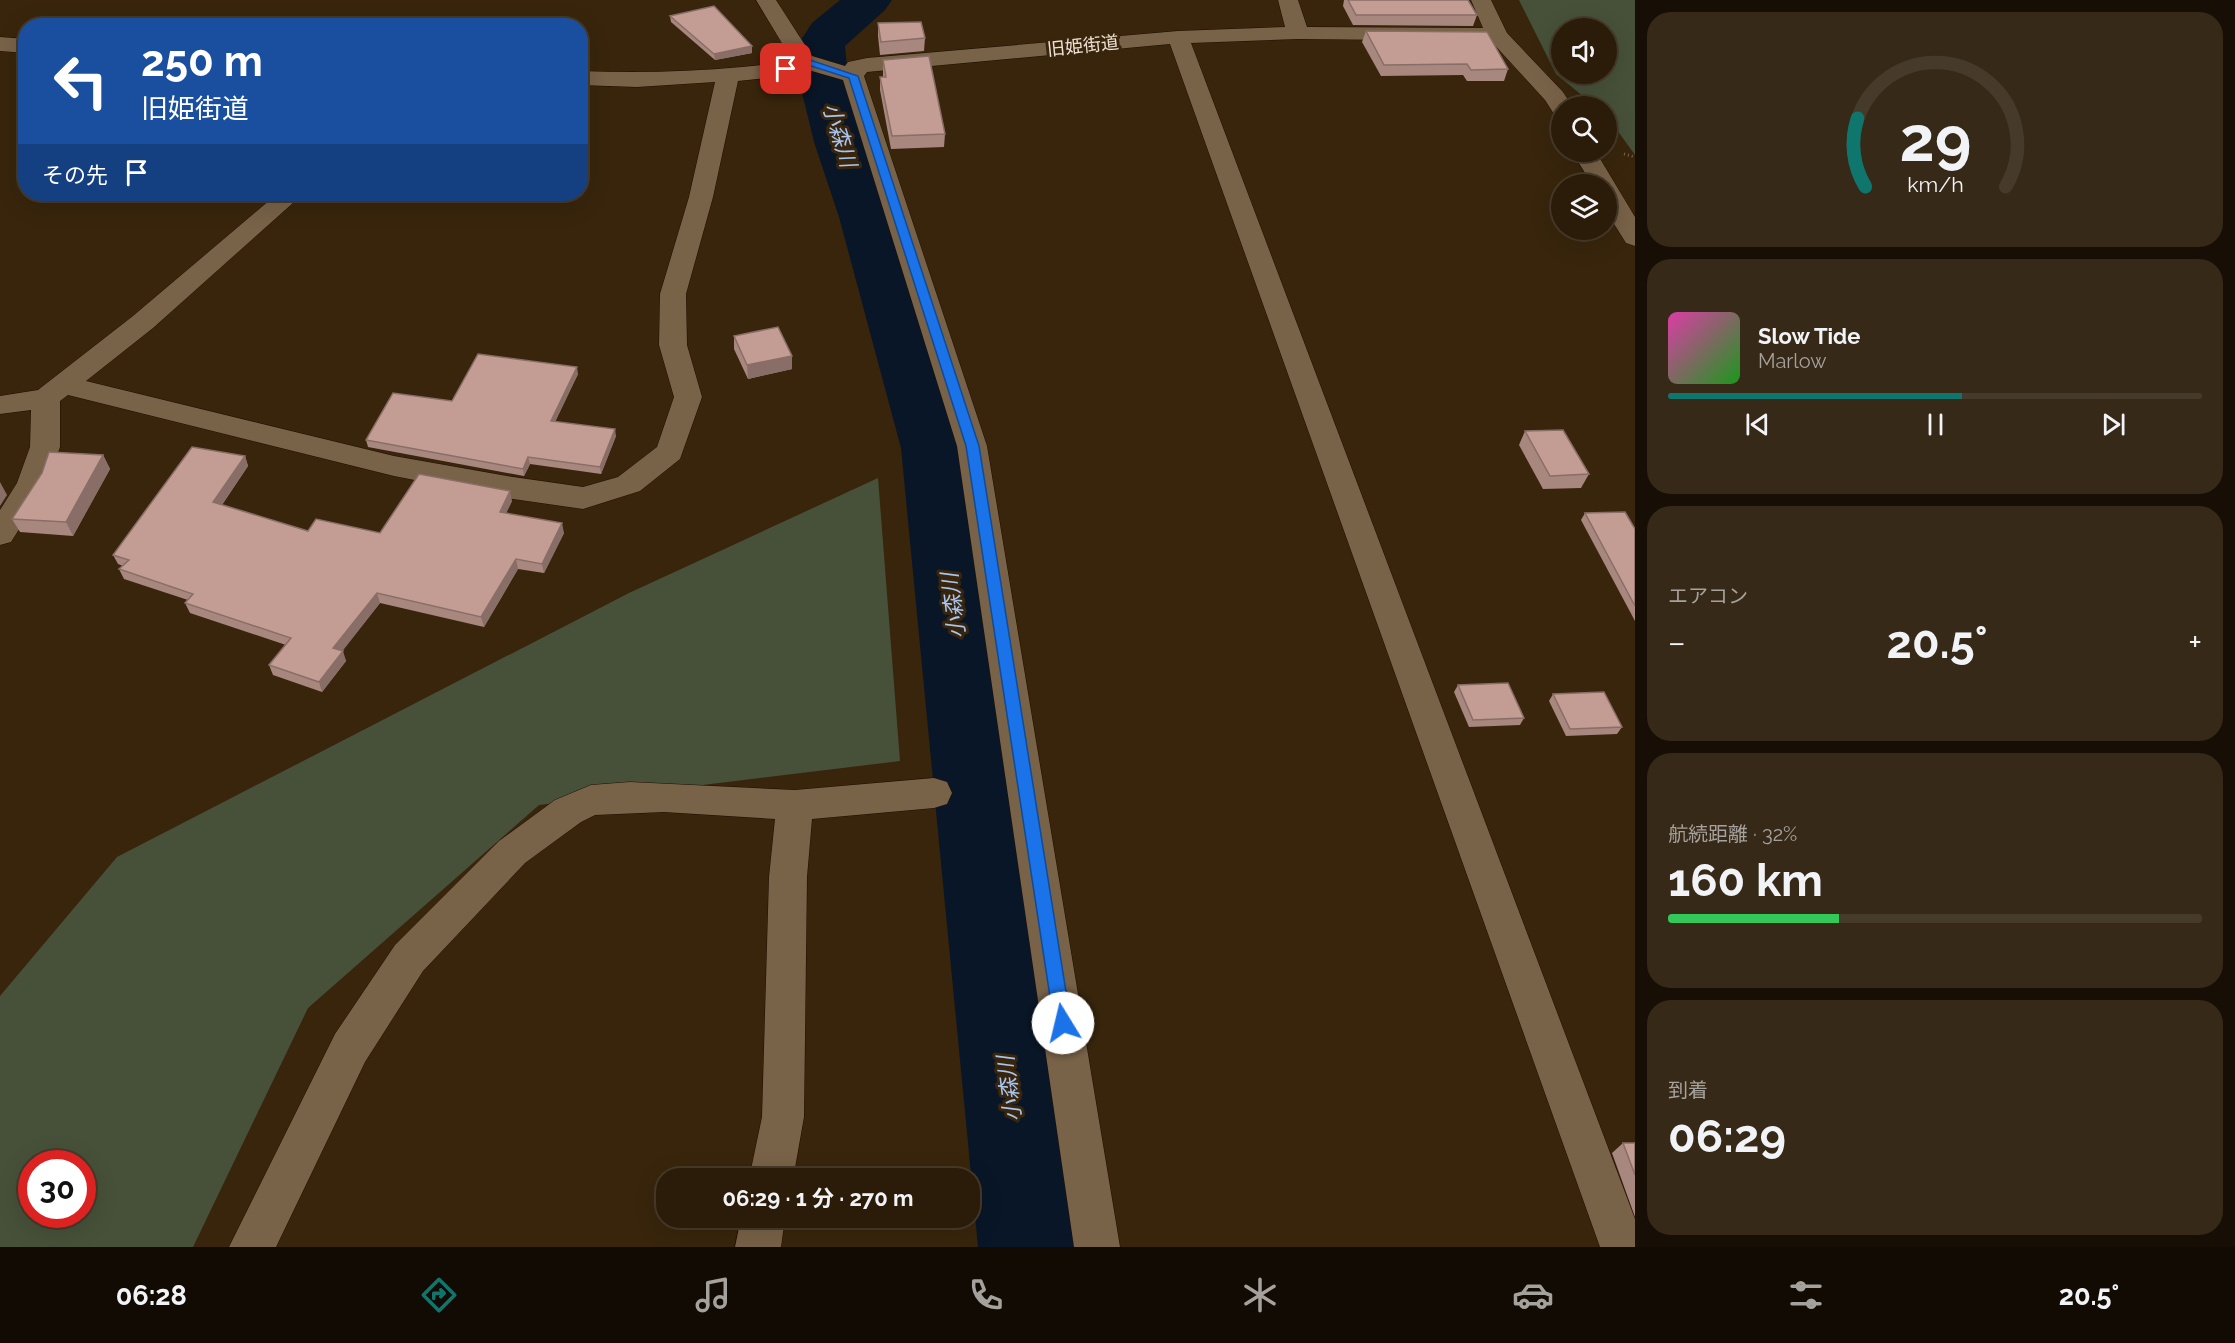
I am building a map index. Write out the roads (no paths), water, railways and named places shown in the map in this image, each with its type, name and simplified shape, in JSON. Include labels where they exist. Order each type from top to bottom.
[{"type":"street","points":[[766,0],[804,61]]},
{"type":"street","points":[[1288,0],[1298,33]]},
{"type":"street","points":[[1480,0],[1497,35],[1554,96]]},
{"type":"street","name":"旧姫街道","points":[[853,76],[856,67],[867,65],[1178,37],[1298,33],[1497,35]]},
{"type":"street","points":[[1178,37],[1623,1247]]},
{"type":"street","points":[[0,44],[18,45]]},
{"type":"street","points":[[588,78],[637,80],[728,75],[786,69],[804,61],[853,76],[972,446],[1097,1247]]},
{"type":"street","points":[[54,391],[394,466],[507,487],[583,498],[629,484],[670,452],[688,397],[673,345],[673,294],[701,196],[728,75]]},
{"type":"street","points":[[0,405],[54,391],[143,322],[283,201]]},
{"type":"street","points":[[1617,208],[1635,238]]},
{"type":"street","points":[[0,534],[32,485],[45,447],[54,391]]},
{"type":"street","points":[[252,1247],[350,1048],[409,958],[512,852],[568,811],[591,800],[664,797],[795,805],[934,793]]},
{"type":"street","points":[[773,1168],[783,1117],[788,878],[795,805]]},
{"type":"street","points":[[758,1247],[761,1228]]},
{"type":"waterway","name":"小森川","points":[[869,0],[829,33],[821,46],[823,76],[840,142],[867,217],[934,448],[1028,1247]]}]
